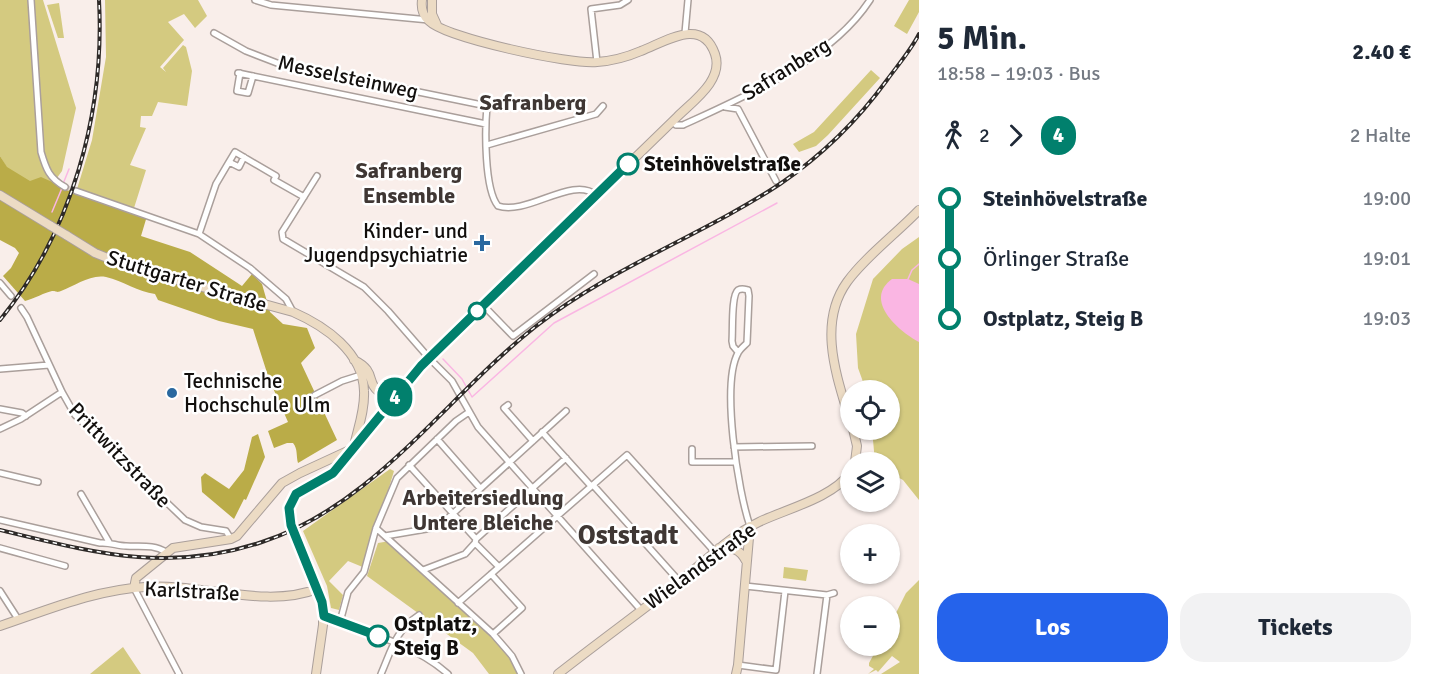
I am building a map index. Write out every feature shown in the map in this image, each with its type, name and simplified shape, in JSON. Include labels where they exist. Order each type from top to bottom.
[{"type":"main road","points":[[316,674],[324,616],[323,607],[288,516],[296,494],[333,473],[429,358],[709,85],[717,66],[715,53],[708,42],[694,34],[685,33],[631,55],[597,62],[557,59],[440,29],[422,10],[422,0]]},
{"type":"main road","points":[[431,20],[432,0]]},
{"type":"main road","name":"Stuttgarter Straße","points":[[0,195],[95,253],[130,267],[293,312],[330,332],[354,360],[361,375],[364,400],[353,449]]},
{"type":"main road","points":[[840,386],[832,345],[832,322],[837,300],[851,276],[919,210]]},
{"type":"main road","points":[[354,360],[368,369],[375,390],[379,392],[408,381]]},
{"type":"main road","points":[[134,588],[136,578],[166,552],[182,546],[231,539],[241,534],[282,483],[353,449]]},
{"type":"main road","name":"Wielandstraße","points":[[558,674],[679,581],[714,548],[750,526],[828,491],[840,483]]},
{"type":"main road","points":[[736,674],[750,526]]},
{"type":"main road","points":[[714,548],[735,549],[747,562]]},
{"type":"main road","name":"Karlstraße","points":[[0,626],[62,603],[134,588],[178,588],[286,597],[317,589]]},
{"type":"street","points":[[31,0],[41,152],[47,172],[54,181],[63,186]]},
{"type":"street","points":[[255,0],[274,6],[431,20]]},
{"type":"street","points":[[597,62],[591,9],[620,5],[628,0]]},
{"type":"street","points":[[685,33],[688,0]]},
{"type":"street","name":"Safranberg","points":[[672,122],[676,125],[683,125],[747,95],[816,53],[832,42],[861,14],[870,0]]},
{"type":"street","name":"Messelsteinweg","points":[[214,33],[246,51],[277,63],[487,106],[486,124]]},
{"type":"street","points":[[253,76],[248,93],[237,91],[239,73],[486,124],[489,186],[492,199],[498,206],[513,209],[553,195],[583,189],[591,190],[596,195]]},
{"type":"street","points":[[487,146],[596,114],[603,106]]},
{"type":"street","name":"Safranberg","points":[[723,106],[738,109],[776,181]]},
{"type":"street","points":[[199,234],[216,184],[234,152],[276,176],[274,180],[304,198]]},
{"type":"street","points":[[229,162],[239,167],[244,157]]},
{"type":"street","points":[[317,176],[282,232],[283,239],[364,287],[388,311],[452,381],[478,427],[641,610]]},
{"type":"street","points":[[76,191],[199,234],[250,268],[286,299],[293,312]]},
{"type":"street","points":[[483,305],[513,336],[594,274]]},
{"type":"street","points":[[0,283],[11,296]]},
{"type":"street","points":[[738,352],[732,341],[734,300],[736,292],[744,289],[748,290],[749,296],[748,337],[747,343],[738,352],[731,390],[736,462],[750,526]]},
{"type":"street","name":"Prittwitzstraße","points":[[21,308],[75,415],[174,510],[195,525],[226,531],[231,539]]},
{"type":"street","points":[[0,369],[49,365]]},
{"type":"street","points":[[315,395],[342,381],[361,375]]},
{"type":"street","points":[[0,429],[26,416],[62,392]]},
{"type":"street","points":[[508,405],[504,408],[533,441]]},
{"type":"street","points":[[0,409],[22,413],[26,416]]},
{"type":"street","points":[[385,536],[438,527],[566,411]]},
{"type":"street","points":[[340,622],[348,592],[367,566],[376,528],[397,478],[469,412]]},
{"type":"street","points":[[542,432],[679,581]]},
{"type":"street","points":[[437,439],[480,488]]},
{"type":"street","points":[[734,447],[812,446]]},
{"type":"street","points":[[692,449],[692,462],[736,462]]},
{"type":"street","points":[[458,603],[627,454],[714,548]]},
{"type":"street","points":[[423,570],[465,554],[475,541],[566,458]]},
{"type":"street","points":[[409,465],[499,567]]},
{"type":"street","points":[[0,473],[38,482]]},
{"type":"street","points":[[81,494],[109,542]]},
{"type":"street","points":[[0,520],[100,543],[149,546],[166,552]]},
{"type":"street","points":[[376,528],[493,634],[512,657],[521,674]]},
{"type":"street","points":[[1,550],[65,566]]},
{"type":"street","points":[[491,574],[522,608],[493,634]]},
{"type":"street","points":[[745,586],[827,595],[834,593]]},
{"type":"street","points":[[134,588],[179,674]]},
{"type":"street","points":[[0,591],[18,620]]},
{"type":"street","points":[[738,665],[776,670],[785,591]]},
{"type":"street","points":[[817,674],[827,595]]},
{"type":"street","points":[[381,674],[394,642],[409,621],[419,615]]},
{"type":"street","points":[[324,616],[394,642],[421,655],[448,674]]},
{"type":"shaded area","points":[[0,0],[43,0],[76,108],[62,171],[46,193],[8,170],[0,156]]},
{"type":"shaded area","points":[[105,0],[198,0],[207,16],[195,28],[184,14],[168,22],[184,40],[160,67],[166,72],[163,68],[183,45],[186,47],[192,71],[187,106],[158,102],[152,116],[141,116],[140,127],[146,128],[130,165],[146,170],[134,208],[77,189],[92,140],[106,57]]},
{"type":"shaded area","points":[[909,0],[919,0],[919,12],[907,34],[894,26]]},
{"type":"shaded area","points":[[59,3],[64,38],[58,38],[47,5]]},
{"type":"shaded area","points":[[871,70],[880,78],[816,146],[799,152],[793,144],[814,132]]},
{"type":"shaded area","points":[[0,156],[7,167],[30,181],[41,177],[77,193],[147,216],[141,236],[190,252],[242,286],[252,274],[262,284],[270,312],[283,324],[307,328],[315,348],[301,363],[337,440],[298,463],[293,443],[274,448],[268,431],[288,422],[269,379],[253,329],[219,321],[158,300],[155,294],[106,277],[88,279],[61,291],[52,291],[25,301],[3,276],[11,268],[19,253],[15,248],[0,240]]},
{"type":"shaded area","points":[[919,237],[919,500],[900,478],[900,452],[874,452],[873,440],[900,440],[900,380],[862,380],[858,368],[856,334],[873,279],[902,249]]},
{"type":"shaded area","points":[[892,279],[908,279],[919,284],[919,342],[894,323],[882,305],[881,296],[884,287]]},
{"type":"shaded area","points":[[258,434],[265,457],[246,500],[244,499],[234,519],[202,492],[201,477],[205,473],[229,489],[244,470],[252,437]]},
{"type":"shaded area","points":[[390,469],[394,471],[365,568],[348,561],[329,581],[343,595],[339,610],[331,608],[327,586],[303,531]]},
{"type":"shaded area","points":[[390,541],[493,634],[518,674],[489,674],[473,653],[367,576],[378,543]]},
{"type":"shaded area","points":[[784,567],[808,570],[806,581],[783,578]]},
{"type":"shaded area","points":[[919,580],[919,674],[881,674],[900,662],[892,656],[900,656],[900,605],[906,593]]},
{"type":"shaded area","points":[[123,647],[141,674],[90,674]]},
{"type":"shaded area","points":[[873,656],[892,656],[878,672],[876,670],[868,674],[874,669],[869,666]]},
{"type":"waterway","points":[[63,184],[69,169]]},
{"type":"waterway","points":[[52,212],[62,188]]},
{"type":"waterway","points":[[443,359],[462,379],[472,397],[554,323],[777,203]]},
{"type":"waterway","points":[[908,279],[912,270],[919,264]]},
{"type":"tunnel","points":[[65,187],[76,191]]},
{"type":"railway","points":[[0,320],[25,286],[47,249],[65,210],[79,169],[96,85],[99,0]]},
{"type":"railway","points":[[0,530],[99,552],[162,558],[194,557],[228,552],[262,542],[302,525],[340,503],[374,476],[502,355],[564,306],[594,287],[750,203],[810,162],[838,137],[876,95],[919,34]]},
{"type":"bus line","name":"4","points":[[378,636],[324,616],[322,602],[288,516],[292,498],[299,491],[333,473],[421,366],[628,164]]},
{"type":"place","name":"Steinhövelstraße","points":[[628,164]]},
{"type":"place","name":"Kinder- und Jugendpsychiatrie","points":[[482,243]]},
{"type":"place","name":"Technische Hochschule Ulm","points":[[172,393]]},
{"type":"place","name":"Ostplatz, Steig B","points":[[378,636]]},
{"type":"district","name":"Safranberg","points":[[533,102]]},
{"type":"district","name":"Safranberg Ensemble","points":[[409,182]]},
{"type":"district","name":"Arbeitersiedlung Untere Bleiche","points":[[483,510]]},
{"type":"district","name":"Oststadt","points":[[628,535]]}]
